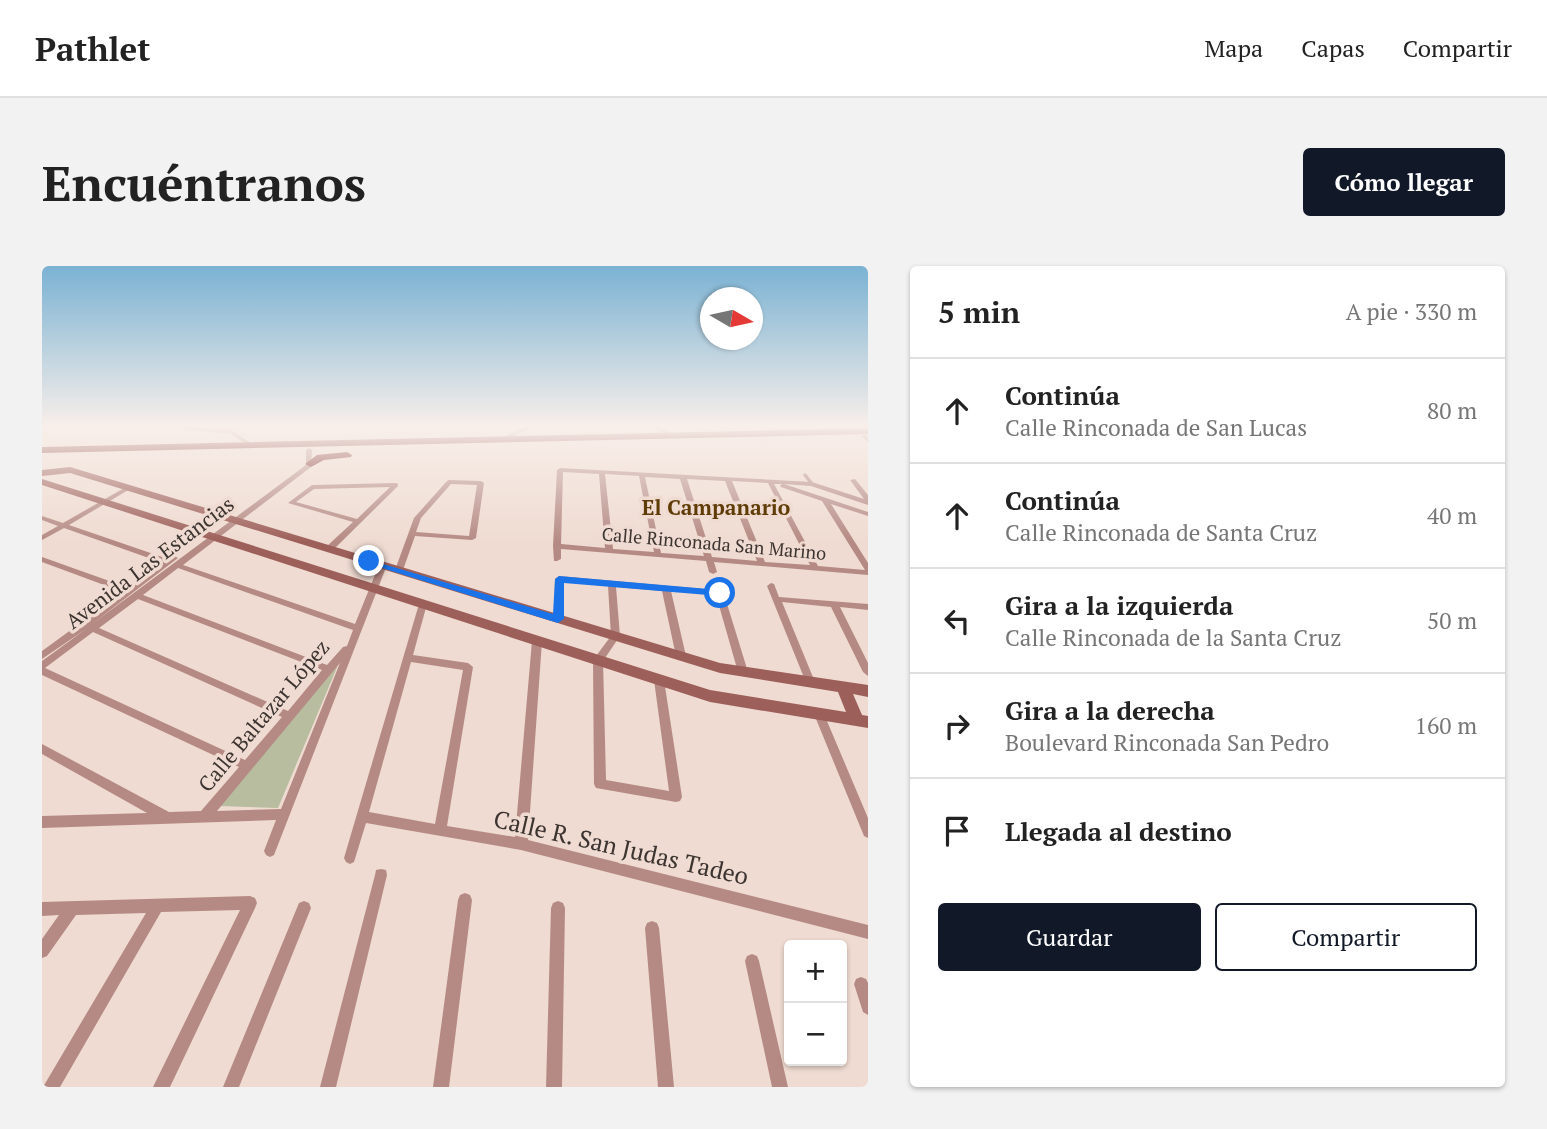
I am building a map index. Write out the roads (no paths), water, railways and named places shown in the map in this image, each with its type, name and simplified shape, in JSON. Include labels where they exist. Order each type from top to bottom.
[{"type":"street","name":"Avenida Las Estancias","points":[[42,656],[133,593],[301,465]]},
{"type":"street","points":[[42,473],[70,470],[681,656],[743,672],[868,691]]},
{"type":"street","points":[[557,559],[560,470],[811,484],[868,502]]},
{"type":"street","points":[[602,472],[608,551]]},
{"type":"street","points":[[642,475],[658,555]]},
{"type":"street","points":[[684,477],[743,672]]},
{"type":"street","points":[[728,480],[762,564]]},
{"type":"street","points":[[853,480],[868,502]]},
{"type":"street","points":[[42,482],[710,696],[862,721]]},
{"type":"street","points":[[399,570],[418,517],[449,482],[481,483],[472,538],[412,534]]},
{"type":"street","points":[[770,482],[868,514]]},
{"type":"street","points":[[770,482],[815,568]]},
{"type":"street","points":[[329,549],[396,485],[312,487],[291,503],[358,521]]},
{"type":"street","points":[[42,538],[128,488]]},
{"type":"street","points":[[825,500],[868,571]]},
{"type":"street","points":[[42,519],[358,628]]},
{"type":"street","name":"Calle Rinconada San Marino","points":[[557,546],[868,571]]},
{"type":"street","points":[[42,559],[329,669]]},
{"type":"street","points":[[270,851],[383,565]]},
{"type":"street","points":[[410,600],[417,576]]},
{"type":"street","points":[[558,619],[559,579],[720,593]]},
{"type":"street","points":[[612,583],[616,636],[598,660],[600,784],[676,797],[659,680]]},
{"type":"street","points":[[771,586],[810,682]]},
{"type":"street","points":[[666,588],[681,656]]},
{"type":"street","points":[[776,598],[868,607]]},
{"type":"street","points":[[350,858],[423,604]]},
{"type":"street","points":[[834,604],[868,672]]},
{"type":"street","name":"Avenida Las Estancias","points":[[42,668],[88,626]]},
{"type":"street","points":[[88,626],[289,716]]},
{"type":"street","name":"Calle Baltazar López","points":[[204,817],[353,641]]},
{"type":"street","points":[[521,844],[537,641]]},
{"type":"street","points":[[408,658],[468,667],[440,831]]},
{"type":"street","points":[[42,668],[247,766]]},
{"type":"street","points":[[843,687],[862,721]]},
{"type":"street","points":[[819,714],[868,832]]},
{"type":"street","points":[[42,749],[169,818]]},
{"type":"street","points":[[42,822],[285,814]]},
{"type":"street","name":"Calle R. San Judas Tadeo","points":[[362,817],[521,844],[868,932]]},
{"type":"street","points":[[328,1087],[381,875]]},
{"type":"street","points":[[441,1087],[465,900]]},
{"type":"street","points":[[42,909],[250,903],[161,1087]]},
{"type":"street","points":[[51,1087],[158,905]]},
{"type":"street","points":[[42,951],[73,907]]},
{"type":"street","points":[[231,1087],[304,908]]},
{"type":"street","points":[[554,1087],[558,908]]},
{"type":"street","points":[[652,928],[666,1087]]},
{"type":"street","points":[[752,961],[780,1087]]},
{"type":"street","points":[[860,984],[868,1007]]},
{"type":"lane","points":[[805,475],[811,484]]},
{"type":"district","name":"El Campanario","points":[[716,508]]}]
